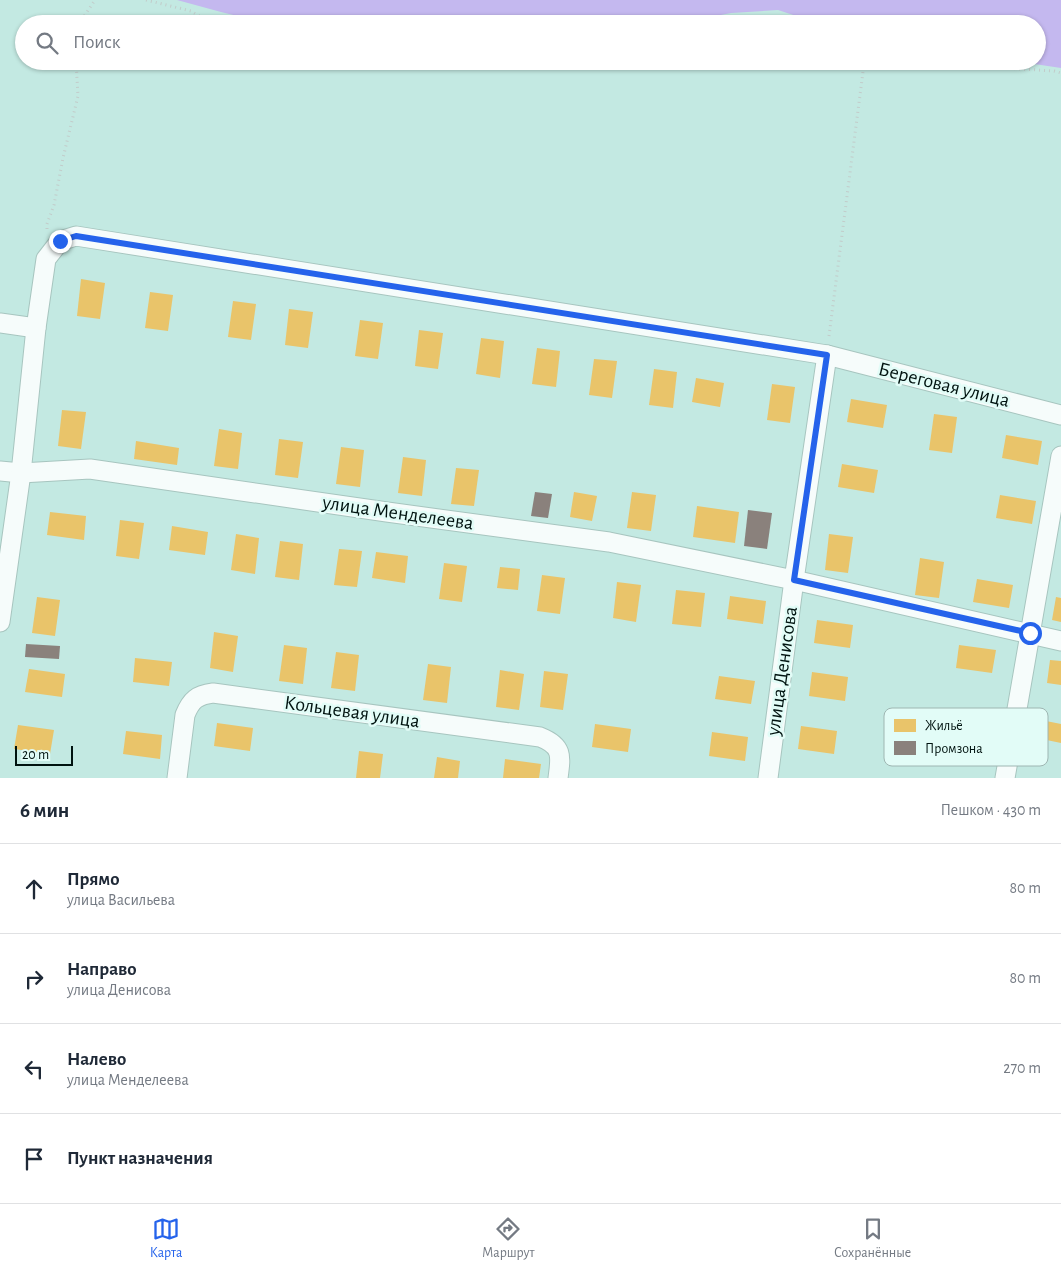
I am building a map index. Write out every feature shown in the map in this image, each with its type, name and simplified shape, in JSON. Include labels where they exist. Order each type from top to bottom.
[{"type":"street","points":[[0,622],[21,473],[36,328],[46,259],[60,241],[76,236],[827,355]]},
{"type":"street","points":[[0,323],[36,328]]},
{"type":"street","name":"Береговая улица","points":[[827,355],[1061,416]]},
{"type":"street","name":"улица Денисова","points":[[768,778],[794,580],[827,355]]},
{"type":"street","points":[[1017,708],[1061,456]]},
{"type":"street","name":"улица Менделеева","points":[[0,471],[21,473],[90,469],[608,542],[794,580],[1061,641]]},
{"type":"street","name":"Кольцевая улица","points":[[177,778],[185,715],[188,707],[194,700],[203,695],[213,693],[540,737],[549,740],[556,746],[560,755],[558,778]]},
{"type":"path","points":[[84,15],[95,0]]},
{"type":"path","points":[[146,0],[191,11],[197,15]]},
{"type":"path","points":[[46,259],[47,224],[54,205],[78,96],[77,70]]},
{"type":"path","points":[[827,355],[863,70]]},
{"type":"path","points":[[1038,70],[1061,73]]},
{"type":"shaded area","points":[[177,0],[1061,0],[1061,68],[1046,66],[1046,15],[793,15],[778,10],[721,15],[233,15]]},
{"type":"building: Жильё","points":[[81,279],[105,283],[100,319],[77,316]]},
{"type":"building: Жильё","points":[[150,292],[173,295],[168,331],[145,328]]},
{"type":"building: Жильё","points":[[233,301],[256,304],[251,340],[228,337]]},
{"type":"building: Жильё","points":[[289,309],[313,312],[308,348],[285,345]]},
{"type":"building: Жильё","points":[[360,320],[383,323],[378,359],[355,356]]},
{"type":"building: Жильё","points":[[419,330],[443,333],[438,369],[415,366]]},
{"type":"building: Жильё","points":[[481,338],[504,341],[500,378],[476,374]]},
{"type":"building: Жильё","points":[[537,348],[560,351],[556,387],[532,384]]},
{"type":"building: Жильё","points":[[594,359],[617,361],[612,398],[589,395]]},
{"type":"building: Жильё","points":[[654,369],[677,372],[673,408],[649,405]]},
{"type":"building: Жильё","points":[[696,378],[724,383],[720,407],[692,402]]},
{"type":"building: Жильё","points":[[772,384],[795,387],[790,423],[767,420]]},
{"type":"building: Жильё","points":[[851,399],[887,405],[883,428],[847,422]]},
{"type":"building: Жильё","points":[[62,410],[86,412],[81,449],[58,446]]},
{"type":"building: Жильё","points":[[934,414],[957,417],[952,453],[929,450]]},
{"type":"building: Жильё","points":[[219,429],[242,433],[238,469],[214,466]]},
{"type":"building: Жильё","points":[[1006,435],[1042,441],[1038,465],[1002,458]]},
{"type":"building: Жильё","points":[[279,439],[303,442],[298,478],[275,475]]},
{"type":"building: Жильё","points":[[136,441],[179,448],[177,465],[134,459]]},
{"type":"building: Жильё","points":[[341,447],[364,450],[360,487],[336,484]]},
{"type":"building: Жильё","points":[[403,457],[426,460],[422,496],[398,493]]},
{"type":"building: Жильё","points":[[842,464],[878,470],[874,493],[838,487]]},
{"type":"building: Жильё","points":[[456,468],[479,470],[474,506],[451,504]]},
{"type":"building: Жильё","points":[[574,492],[597,496],[592,521],[570,517]]},
{"type":"building: Жильё","points":[[632,492],[656,495],[651,531],[627,528]]},
{"type":"building: Жильё","points":[[1000,495],[1036,501],[1032,524],[996,518]]},
{"type":"building: Жильё","points":[[697,506],[739,512],[735,543],[693,537]]},
{"type":"building: Жильё","points":[[50,512],[86,516],[84,540],[47,535]]},
{"type":"building: Жильё","points":[[120,520],[144,523],[139,559],[116,556]]},
{"type":"building: Жильё","points":[[172,526],[208,532],[205,555],[169,550]]},
{"type":"building: Жильё","points":[[236,534],[259,538],[255,574],[231,570]]},
{"type":"building: Жильё","points":[[829,534],[853,537],[848,573],[825,570]]},
{"type":"building: Жильё","points":[[280,541],[303,544],[299,580],[275,577]]},
{"type":"building: Жильё","points":[[339,549],[362,551],[357,587],[334,585]]},
{"type":"building: Жильё","points":[[376,552],[408,556],[405,583],[372,578]]},
{"type":"building: Жильё","points":[[920,558],[944,562],[939,598],[915,595]]},
{"type":"building: Жильё","points":[[444,563],[467,566],[462,602],[439,599]]},
{"type":"building: Жильё","points":[[500,567],[520,569],[518,590],[497,588]]},
{"type":"building: Жильё","points":[[542,575],[565,578],[560,614],[537,611]]},
{"type":"building: Жильё","points":[[977,579],[1013,585],[1009,608],[973,602]]},
{"type":"building: Жильё","points":[[617,582],[641,585],[636,622],[613,618]]},
{"type":"building: Жильё","points":[[676,590],[705,593],[701,627],[672,624]]},
{"type":"building: Жильё","points":[[730,596],[766,601],[763,624],[727,619]]},
{"type":"building: Жильё","points":[[37,597],[60,600],[55,636],[32,633]]},
{"type":"building: Жильё","points":[[1056,597],[1061,598],[1061,622],[1052,620]]},
{"type":"building: Жильё","points":[[817,620],[853,625],[850,648],[814,643]]},
{"type":"building: Жильё","points":[[214,632],[238,636],[233,672],[210,668]]},
{"type":"building: Жильё","points":[[284,645],[307,648],[303,684],[279,681]]},
{"type":"building: Жильё","points":[[959,645],[996,650],[992,673],[956,668]]},
{"type":"building: Жильё","points":[[336,652],[359,655],[355,691],[331,688]]},
{"type":"building: Жильё","points":[[135,658],[172,662],[169,686],[133,682]]},
{"type":"building: Жильё","points":[[1050,660],[1061,661],[1061,685],[1047,683]]},
{"type":"building: Жильё","points":[[428,664],[451,667],[447,703],[423,700]]},
{"type":"building: Жильё","points":[[29,669],[65,674],[62,697],[25,692]]},
{"type":"building: Жильё","points":[[500,670],[524,674],[519,710],[496,707]]},
{"type":"building: Жильё","points":[[544,671],[568,674],[563,710],[540,707]]},
{"type":"building: Жильё","points":[[812,672],[848,677],[845,701],[809,696]]},
{"type":"building: Жильё","points":[[719,676],[755,681],[751,704],[715,699]]},
{"type":"building: Жильё","points":[[1048,721],[1061,724],[1061,743],[1048,740]]},
{"type":"building: Жильё","points":[[217,723],[253,728],[250,751],[214,746]]},
{"type":"building: Жильё","points":[[595,724],[631,729],[628,752],[592,747]]},
{"type":"building: Жильё","points":[[18,725],[54,730],[50,754],[14,749]]},
{"type":"building: Жильё","points":[[801,726],[837,731],[834,754],[798,749]]},
{"type":"building: Жильё","points":[[126,731],[162,735],[160,759],[123,754]]},
{"type":"building: Жильё","points":[[712,732],[748,737],[745,761],[709,756]]},
{"type":"building: Жильё","points":[[359,751],[383,754],[380,778],[356,778]]},
{"type":"building: Жильё","points":[[437,757],[460,761],[458,778],[434,778]]},
{"type":"building: Жильё","points":[[505,759],[541,764],[539,778],[503,778]]},
{"type":"building: Промзона","points":[[535,492],[552,494],[548,518],[531,516]]},
{"type":"building: Промзона","points":[[748,510],[772,513],[767,549],[744,546]]},
{"type":"building: Промзона","points":[[26,644],[60,646],[59,659],[25,657]]},
{"type":"route","points":[[60,241],[76,236],[827,355],[794,580],[1030,633]]}]
